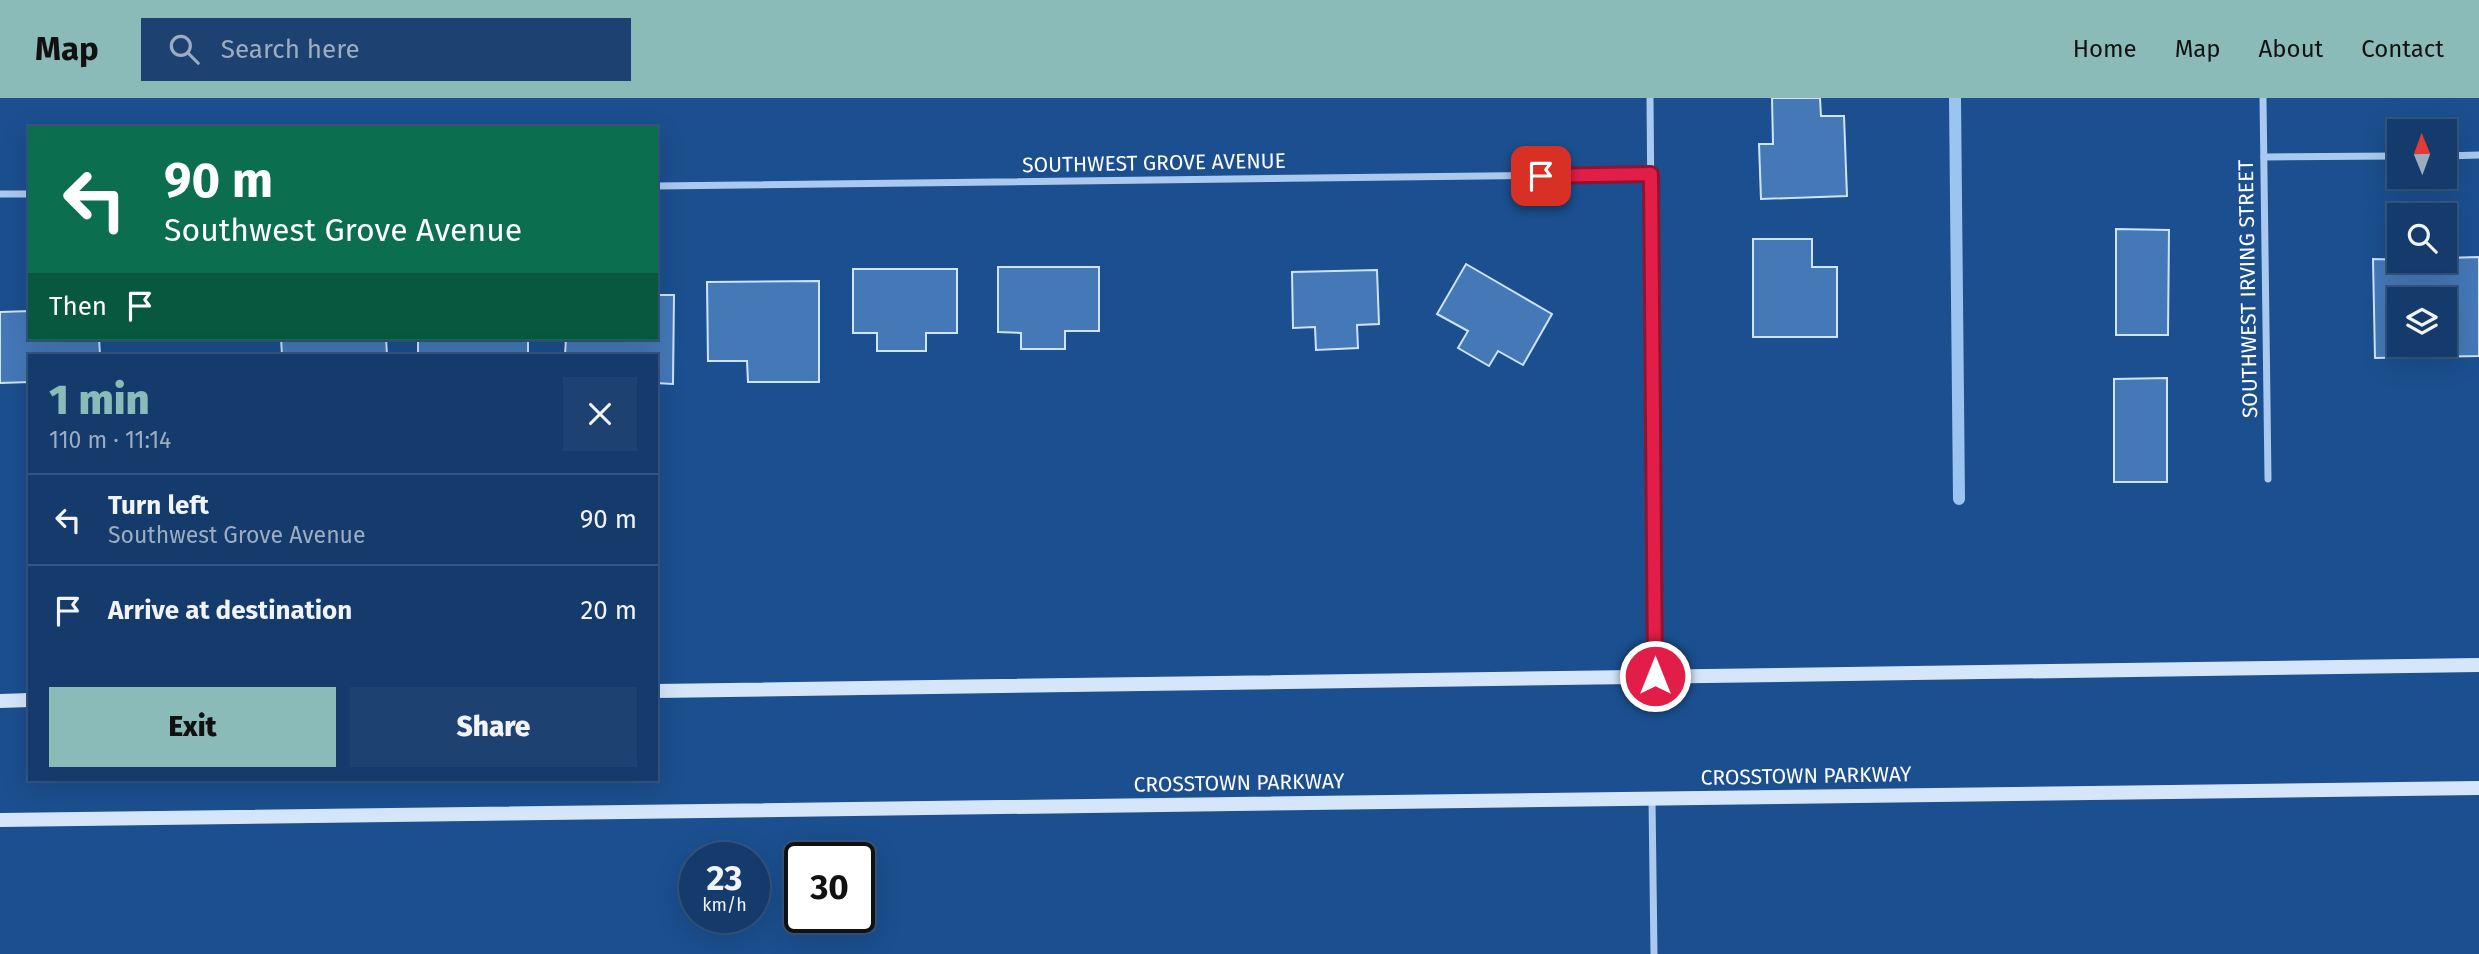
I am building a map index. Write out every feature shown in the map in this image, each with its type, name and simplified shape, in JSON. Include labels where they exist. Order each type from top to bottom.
[{"type":"main road","points":[[658,691],[2479,665]]},
{"type":"main road","points":[[0,701],[28,700]]},
{"type":"main road","name":"CROSSTOWN PARKWAY","points":[[0,820],[2479,788]]},
{"type":"street","points":[[1650,98],[1655,676]]},
{"type":"street","name":"SOUTHWEST IRVING STREET","points":[[2263,98],[2268,479]]},
{"type":"street","points":[[2457,156],[2479,155]]},
{"type":"street","points":[[2264,157],[2387,156]]},
{"type":"street","name":"SOUTHWEST GROVE AVENUE","points":[[658,186],[1651,174]]},
{"type":"street","points":[[0,194],[28,194]]},
{"type":"street","points":[[1652,799],[1654,954]]},
{"type":"building","points":[[1772,98],[1820,98],[1821,116],[1844,116],[1847,196],[1761,199],[1759,144],[1773,144]]},
{"type":"building","points":[[2116,229],[2169,230],[2168,335],[2116,335]]},
{"type":"building","points":[[1753,239],[1812,239],[1812,267],[1837,267],[1837,337],[1753,337]]},
{"type":"building","points":[[2479,257],[2479,356],[2457,356],[2457,287],[2387,287],[2387,357],[2427,357],[2375,358],[2373,259],[2387,259],[2387,273],[2457,273],[2457,258]]},
{"type":"building","points":[[1466,264],[1552,314],[1523,365],[1498,351],[1489,366],[1458,348],[1468,331],[1437,314]]},
{"type":"building","points":[[998,267],[1099,267],[1099,331],[1065,331],[1065,349],[1021,349],[1021,333],[998,332]]},
{"type":"building","points":[[853,269],[957,269],[957,333],[926,333],[926,351],[877,351],[877,333],[853,333]]},
{"type":"building","points":[[1377,270],[1379,324],[1357,325],[1358,348],[1316,350],[1315,327],[1293,328],[1292,272]]},
{"type":"building","points":[[819,281],[819,382],[748,382],[747,361],[708,361],[707,282]]},
{"type":"building","points":[[658,295],[674,295],[673,384],[658,383],[658,354],[565,354],[566,340],[658,340]]},
{"type":"building","points":[[28,311],[28,340],[99,340],[100,354],[28,354],[28,382],[0,383],[0,312]]},
{"type":"building","points":[[281,340],[386,340],[387,354],[282,354]]},
{"type":"building","points":[[418,340],[528,340],[528,354],[418,354]]},
{"type":"building","points":[[2167,378],[2167,482],[2114,482],[2114,379]]},
{"type":"waterway","points":[[1955,98],[1959,499]]},
{"type":"route","points":[[1541,176],[1651,174],[1655,676]]}]
